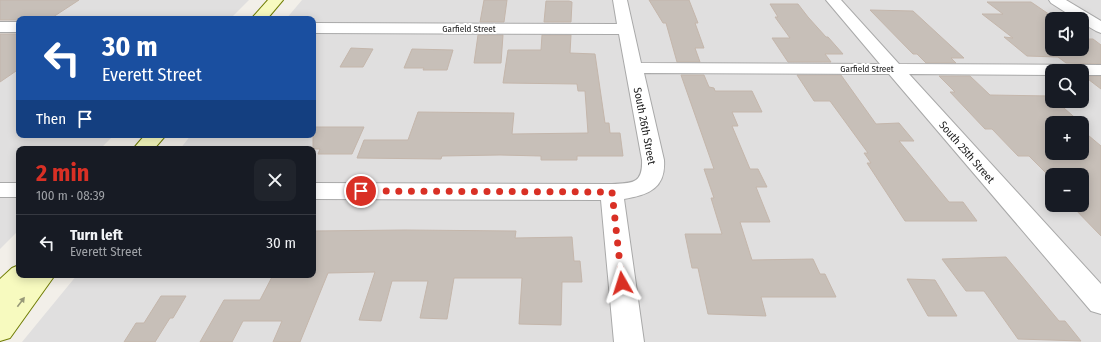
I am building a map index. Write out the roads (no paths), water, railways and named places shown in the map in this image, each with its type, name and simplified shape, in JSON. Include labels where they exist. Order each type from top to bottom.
[{"type":"main road","points":[[262,16],[276,0]]},
{"type":"main road","points":[[146,146],[153,138]]},
{"type":"main road","points":[[0,296],[18,278]]},
{"type":"main road","points":[[0,329],[40,278]]},
{"type":"street","name":"South 26th Street","points":[[316,191],[612,192],[634,190],[648,182],[653,173],[653,160],[620,0]]},
{"type":"street","name":"South 25th Street","points":[[833,0],[1101,303]]},
{"type":"street","points":[[1056,0],[1101,28]]},
{"type":"street","points":[[0,27],[16,28]]},
{"type":"street","name":"Garfield Street","points":[[316,28],[626,29]]},
{"type":"street","name":"Garfield Street","points":[[634,68],[1101,70]]},
{"type":"street","points":[[0,190],[16,190]]},
{"type":"street","points":[[612,192],[629,342]]}]
